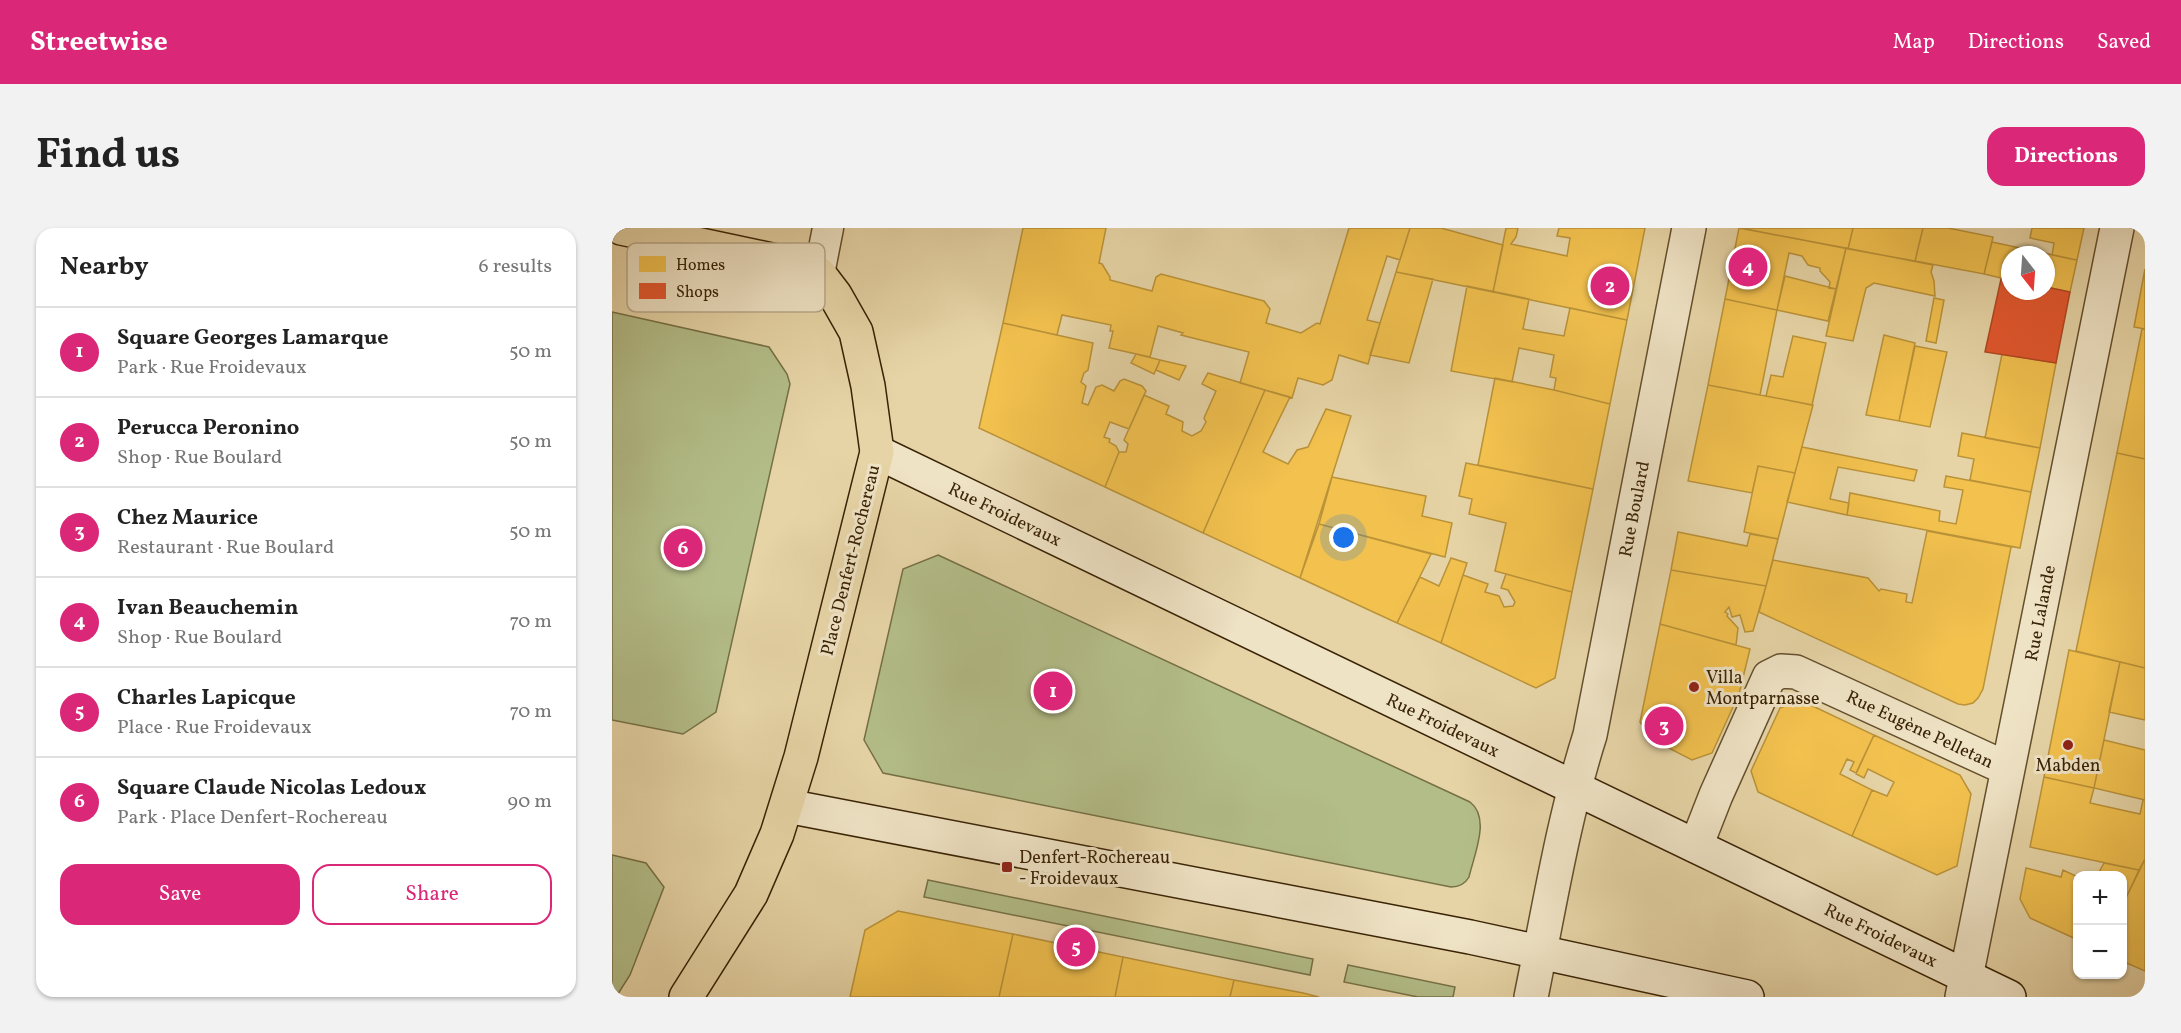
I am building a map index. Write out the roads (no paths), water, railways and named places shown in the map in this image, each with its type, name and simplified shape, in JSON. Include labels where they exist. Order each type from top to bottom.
[{"type":"main road","points":[[621,228],[692,243]]},
{"type":"main road","name":"Rue Boulard","points":[[1531,997],[1574,788],[1590,735],[1689,228]]},
{"type":"main road","name":"Rue Lalande","points":[[1964,987],[2117,228]]},
{"type":"main road","name":"Place Denfert-Rochereau","points":[[686,997],[751,894],[787,806],[877,452],[868,386],[856,332],[835,294],[825,282]]},
{"type":"main road","name":"Rue Froidevaux","points":[[877,452],[1696,846],[1964,987],[2009,997]]},
{"type":"main road","name":"Rue Eugène Pelletan","points":[[1696,846],[1716,795],[1769,677],[1781,671],[1796,672],[2008,769]]},
{"type":"main road","points":[[787,806],[1539,952],[1747,997]]},
{"type":"street","points":[[825,243],[828,228]]},
{"type":"place","name":"Ivan Beauchemin","points":[[1748,267]]},
{"type":"place","name":"Perucca Peronino","points":[[1610,286]]},
{"type":"place","name":"Square Claude Nicolas Ledoux","points":[[683,548]]},
{"type":"place","name":"Villa Montparnasse","points":[[1694,687]]},
{"type":"place","name":"Square Georges Lamarque","points":[[1053,691]]},
{"type":"place","name":"Chez Maurice","points":[[1664,726]]},
{"type":"place","name":"Mabden","points":[[2068,745]]},
{"type":"place","name":"Denfert-Rochereau - Froidevaux","points":[[1007,867]]},
{"type":"place","name":"Charles Lapicque","points":[[1076,947]]}]
